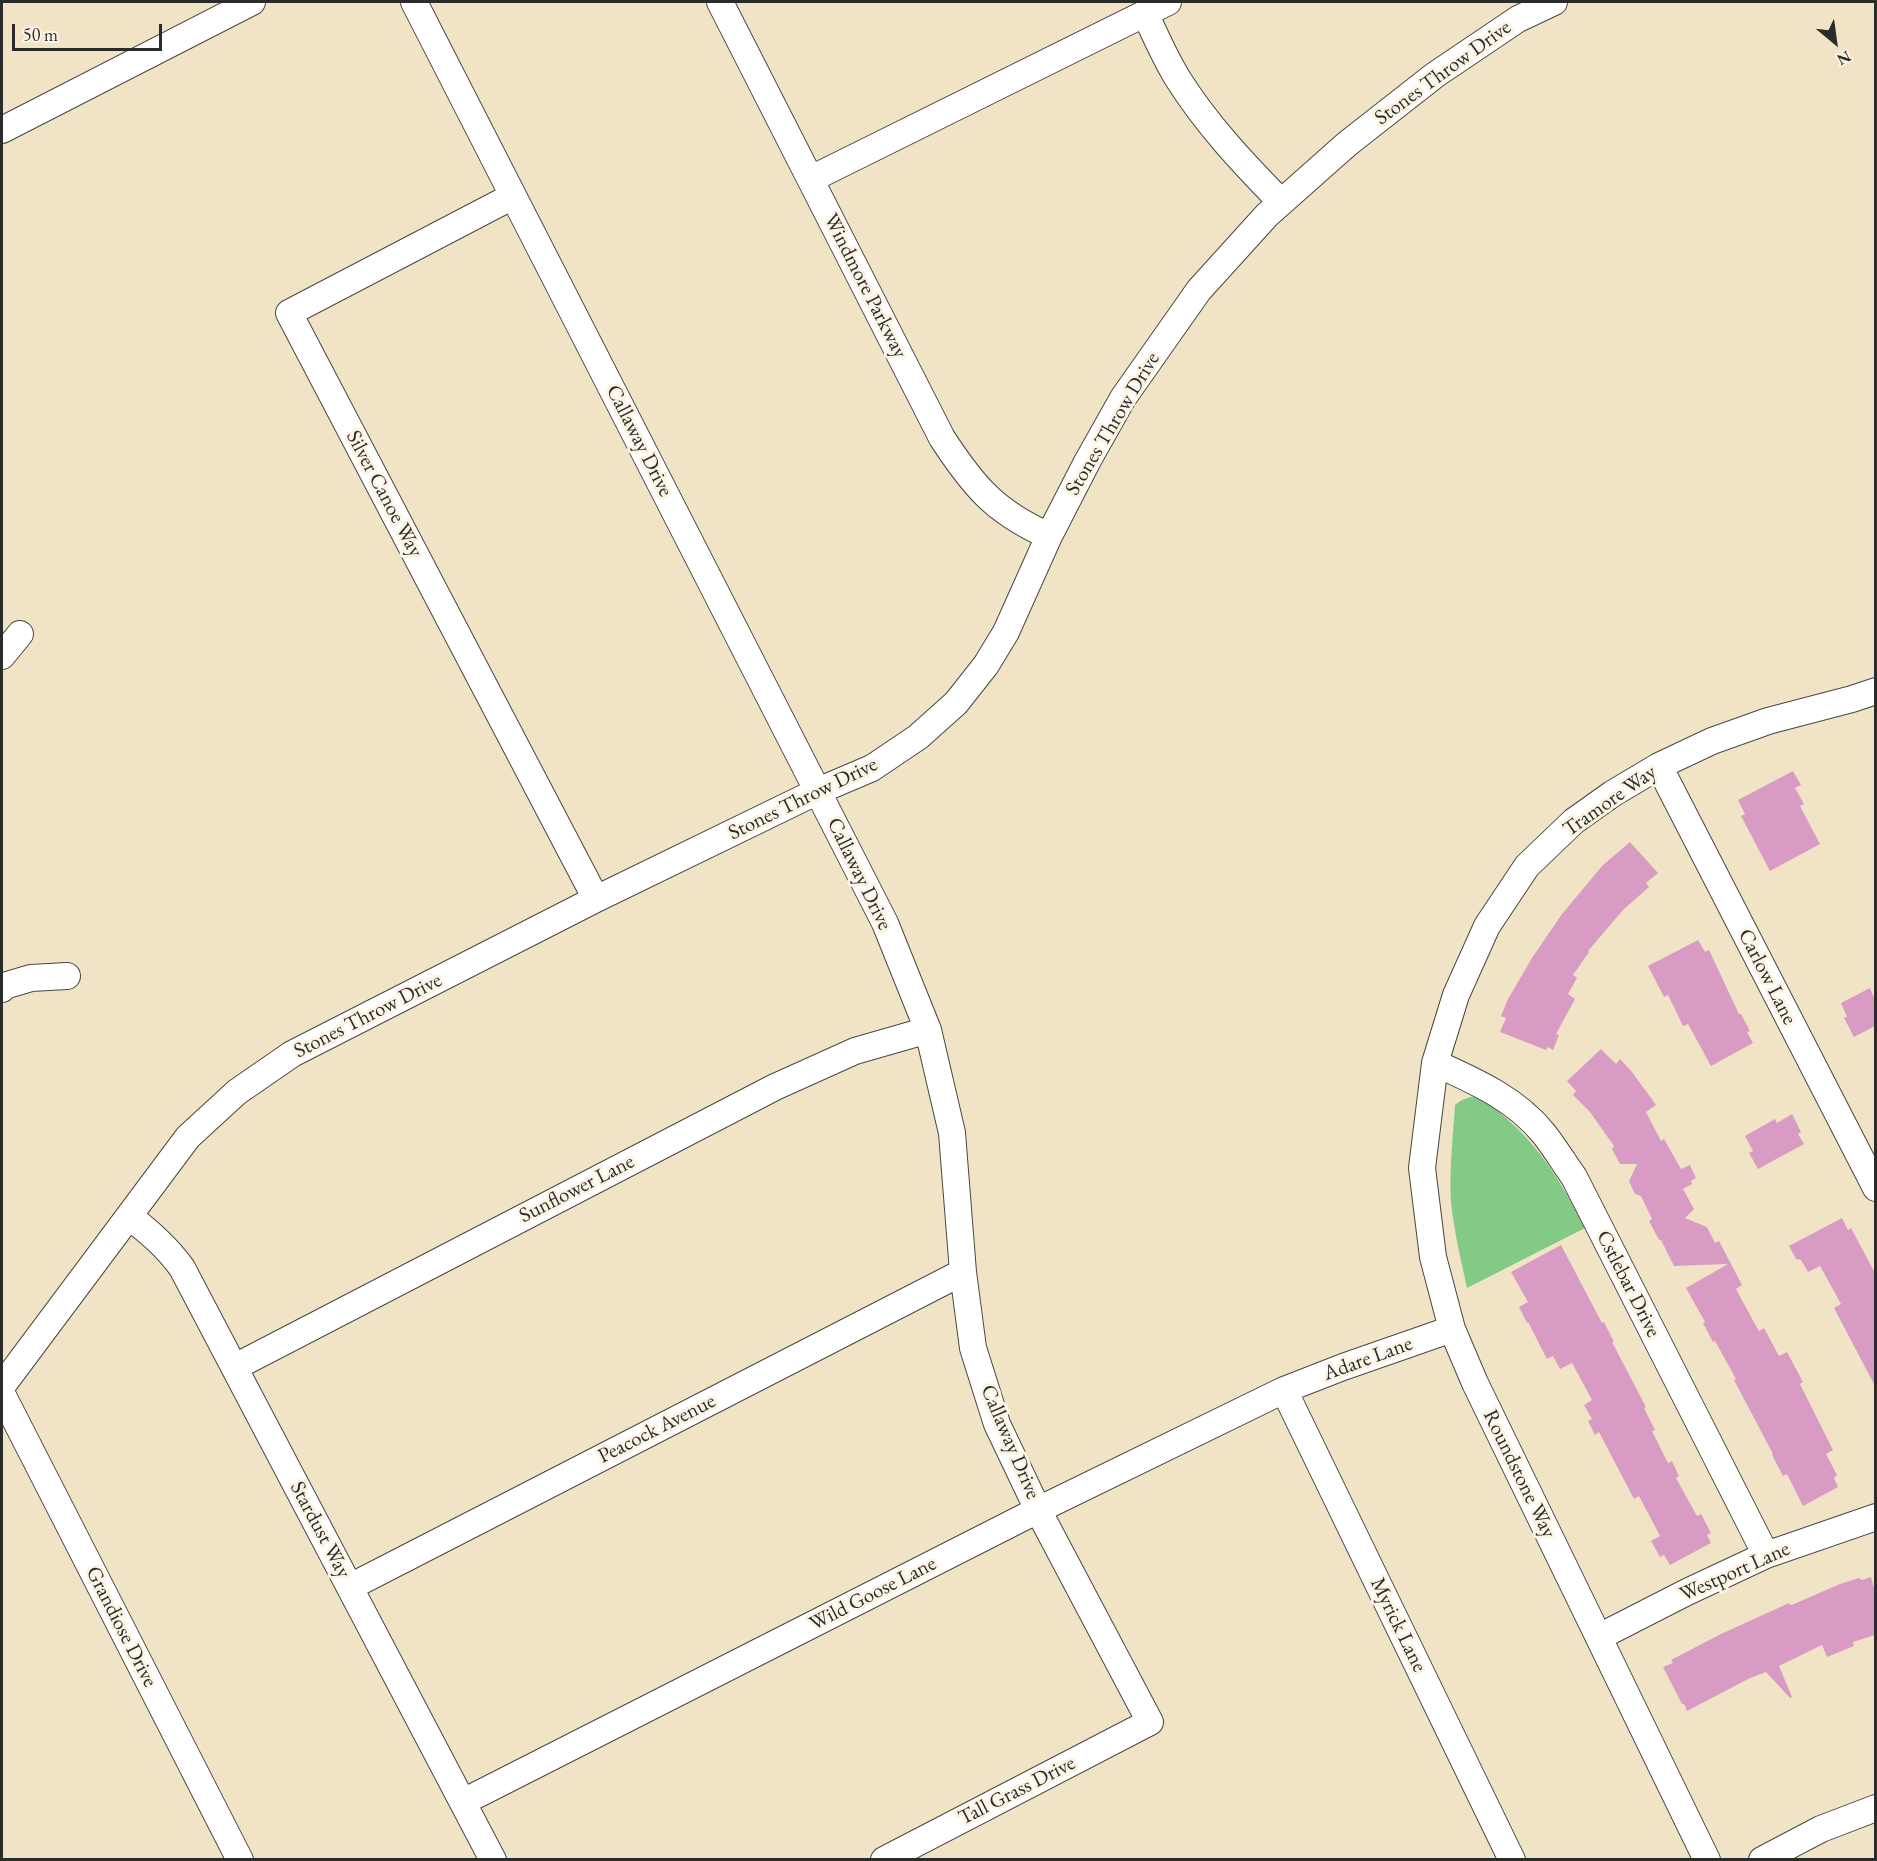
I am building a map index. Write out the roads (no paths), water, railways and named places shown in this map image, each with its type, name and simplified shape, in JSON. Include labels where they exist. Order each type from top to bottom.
[{"type":"street","points":[[2,130],[252,2]]},
{"type":"street","name":"Callaway Drive","points":[[414,2],[885,923],[928,1030],[952,1132],[963,1272],[973,1348],[997,1424],[1038,1510],[1150,1722]]},
{"type":"street","name":"Windmore Parkway","points":[[720,2],[942,438],[962,469],[992,503],[1022,524],[1049,536]]},
{"type":"street","points":[[811,179],[1168,2]]},
{"type":"street","name":"Stones Throw Drive","points":[[2,1386],[188,1137],[237,1092],[292,1054],[596,899],[818,790],[872,768],[918,736],[956,703],[986,664],[1005,632],[1049,536],[1087,462],[1130,389],[1199,290],[1267,214],[1347,144],[1435,75],[1518,19],[1554,2]]},
{"type":"street","points":[[1144,13],[1177,77],[1206,119],[1233,152],[1281,202]]},
{"type":"street","name":"Silver Canoe Way","points":[[513,196],[289,313],[596,899]]},
{"type":"street","points":[[2,656],[20,634]]},
{"type":"street","name":"Tramore Way","points":[[1435,1063],[1456,995],[1487,926],[1527,866],[1574,821],[1612,794],[1659,766],[1712,741],[1768,721],[1875,691]]},
{"type":"street","name":"Carlow Lane","points":[[1659,766],[1875,1188]]},
{"type":"street","points":[[2,989],[4,986],[31,978],[67,976]]},
{"type":"street","name":"Sunflower Lane","points":[[235,1367],[775,1087],[855,1051],[928,1030]]},
{"type":"street","name":"Roundstone Way","points":[[1435,1063],[1422,1168],[1433,1257],[1452,1329],[1475,1383],[1707,1860]]},
{"type":"street","name":"Cstlebar Drive","points":[[1435,1063],[1479,1082],[1510,1102],[1543,1133],[1574,1177],[1766,1555]]},
{"type":"street","name":"Stardust Way","points":[[129,1216],[155,1236],[182,1268],[493,1860]]},
{"type":"street","name":"Peacock Avenue","points":[[350,1587],[963,1272]]},
{"type":"street","name":"Adare Lane","points":[[1284,1390],[1452,1329]]},
{"type":"street","name":"Wild Goose Lane","points":[[463,1802],[1038,1510],[1284,1390]]},
{"type":"street","name":"Myrick Lane","points":[[1284,1390],[1512,1860]]},
{"type":"street","name":"Grandiose Drive","points":[[2,1394],[240,1860]]},
{"type":"street","name":"Westport Lane","points":[[1599,1637],[1766,1555],[1875,1517]]},
{"type":"street","name":"Tall Grass Drive","points":[[884,1860],[1150,1722]]},
{"type":"street","points":[[1762,1860],[1821,1829],[1875,1808]]}]
